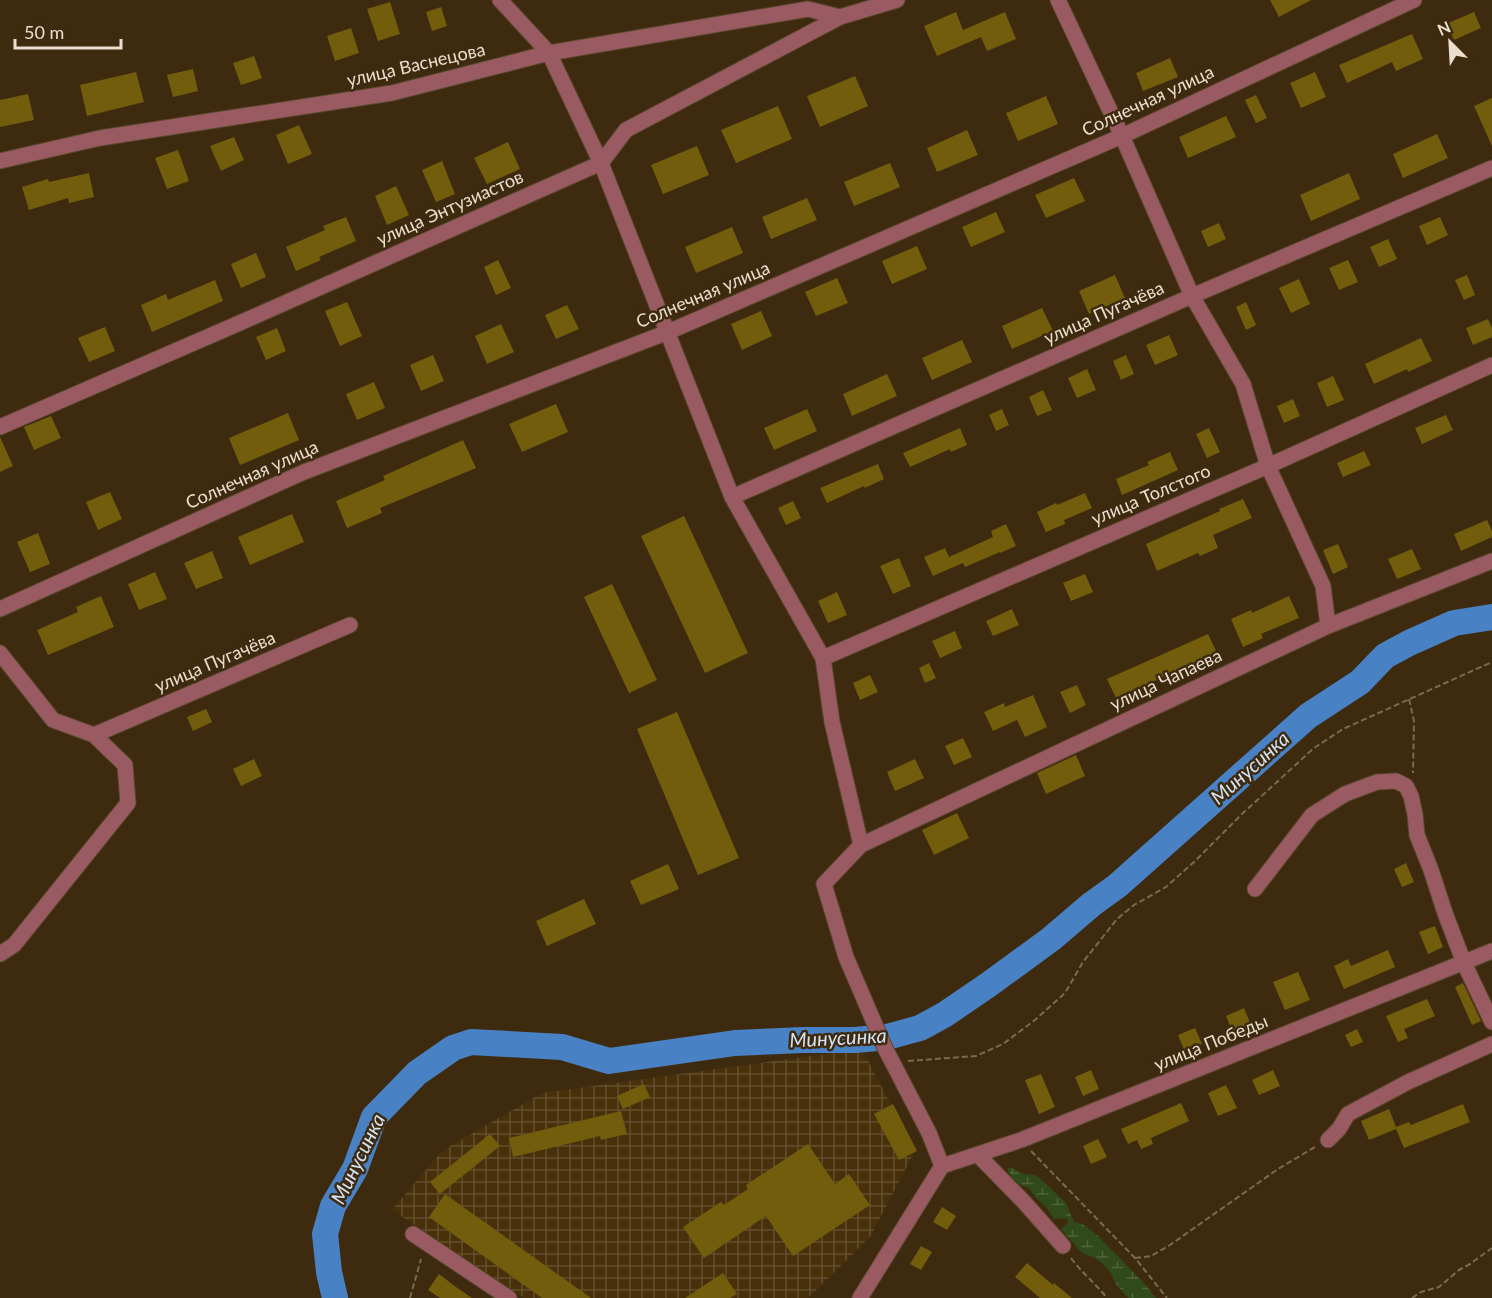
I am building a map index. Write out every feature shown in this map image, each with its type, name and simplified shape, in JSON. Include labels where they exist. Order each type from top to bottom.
[{"type":"street","points":[[500,0],[549,53],[600,163],[732,497],[823,658],[832,722],[861,845],[824,884],[846,957],[885,1048],[929,1133],[942,1166],[860,1298]]},
{"type":"street","name":"улица Энтузиастов","points":[[0,427],[600,163],[626,130],[840,17],[897,0]]},
{"type":"street","points":[[1058,0],[1122,136],[1192,296],[1243,384],[1268,466],[1323,586],[1328,626]]},
{"type":"street","name":"Солнечная улица","points":[[0,609],[304,472],[668,332],[1122,136],[1414,0]]},
{"type":"street","name":"улица Васнецова","points":[[0,161],[100,138],[392,93],[549,53],[808,9],[840,17]]},
{"type":"street","name":"улица Пугачёва","points":[[732,497],[1492,168]]},
{"type":"street","name":"улица Толстого","points":[[823,658],[1268,466],[1492,365]]},
{"type":"street","name":"улица Чапаева","points":[[861,845],[1328,626],[1492,561]]},
{"type":"street","name":"улица Пугачёва","points":[[94,735],[350,625]]},
{"type":"street","points":[[0,653],[53,720],[94,735],[125,765],[128,804],[14,945],[0,954]]},
{"type":"street","points":[[1255,890],[1312,815],[1346,794],[1377,782],[1396,781],[1406,786],[1411,796],[1417,835],[1464,963],[1492,1022]]},
{"type":"street","name":"улица Победы","points":[[942,1166],[1021,1140],[1492,951]]},
{"type":"street","points":[[1328,1140],[1339,1129],[1348,1114],[1408,1082],[1492,1044]]},
{"type":"street","points":[[978,1155],[1063,1246]]},
{"type":"street","points":[[420,1238],[509,1298]]},
{"type":"path","points":[[892,1062],[976,1056],[1003,1044],[1065,993],[1083,962],[1117,919],[1134,905],[1166,887],[1314,748],[1343,729],[1492,662]]},
{"type":"path","points":[[1408,699],[1414,721],[1411,796]]},
{"type":"path","points":[[1021,1140],[1135,1258],[1167,1298]]},
{"type":"path","points":[[1135,1258],[1151,1256],[1170,1245],[1278,1168],[1328,1140]]},
{"type":"path","points":[[410,1298],[420,1238]]},
{"type":"path","points":[[1063,1246],[1080,1270],[1107,1298]]},
{"type":"path","points":[[1412,1298],[1421,1292],[1439,1287],[1459,1270],[1492,1248]]},
{"type":"shaded area","points":[[862,1049],[915,1151],[870,1237],[808,1298],[524,1298],[392,1210],[442,1151],[542,1093]]},
{"type":"green space","points":[[1007,1168],[1023,1174],[1035,1175],[1043,1181],[1066,1203],[1074,1222],[1082,1224],[1095,1233],[1156,1298],[1128,1298],[1104,1265],[1095,1258],[1082,1253],[1061,1229],[1068,1223],[1067,1218],[1054,1219],[1029,1188],[1020,1185],[1011,1177]]},
{"type":"building","points":[[1270,0],[1311,0],[1279,17]]},
{"type":"building","points":[[390,2],[400,34],[378,41],[367,9]]},
{"type":"building","points":[[441,7],[447,26],[432,31],[426,12]]},
{"type":"building","points":[[956,12],[963,30],[1005,12],[1016,39],[987,51],[981,37],[937,56],[924,26]]},
{"type":"building","points":[[1474,12],[1481,28],[1454,40],[1446,24]]},
{"type":"building","points":[[351,28],[359,53],[335,61],[327,36]]},
{"type":"building","points":[[1412,34],[1423,59],[1396,71],[1392,62],[1347,83],[1339,65]]},
{"type":"building","points":[[254,56],[262,78],[241,85],[233,63]]},
{"type":"building","points":[[1170,58],[1178,77],[1143,91],[1136,73]]},
{"type":"building","points":[[193,69],[198,91],[173,97],[167,75]]},
{"type":"building","points":[[136,72],[144,102],[87,116],[80,85]]},
{"type":"building","points":[[1315,72],[1326,97],[1301,108],[1290,83]]},
{"type":"building","points":[[855,76],[868,106],[820,127],[807,96]]},
{"type":"building","points":[[28,94],[34,120],[0,127],[0,100]]},
{"type":"building","points":[[1256,95],[1267,118],[1256,123],[1245,100]]},
{"type":"building","points":[[1046,96],[1058,124],[1018,141],[1006,113]]},
{"type":"building","points":[[1492,98],[1492,146],[1474,106]]},
{"type":"building","points":[[778,106],[792,139],[736,163],[721,130]]},
{"type":"building","points":[[1226,116],[1236,137],[1188,158],[1179,137]]},
{"type":"building","points":[[299,125],[312,154],[288,164],[276,135]]},
{"type":"building","points":[[967,130],[978,155],[937,172],[927,148]]},
{"type":"building","points":[[1437,134],[1448,158],[1403,178],[1393,154]]},
{"type":"building","points":[[234,137],[244,160],[221,171],[210,146]]},
{"type":"building","points":[[508,142],[520,169],[487,184],[474,158]]},
{"type":"building","points":[[697,146],[709,175],[663,194],[651,165]]},
{"type":"building","points":[[178,150],[189,181],[167,189],[155,158]]},
{"type":"building","points":[[442,161],[455,194],[436,202],[422,170]]},
{"type":"building","points":[[890,163],[900,187],[854,206],[844,182]]},
{"type":"building","points":[[89,173],[94,197],[69,203],[68,198],[29,210],[22,187],[48,179],[49,182]]},
{"type":"building","points":[[1349,173],[1360,199],[1311,221],[1300,195]]},
{"type":"building","points":[[1074,178],[1085,201],[1046,218],[1035,195]]},
{"type":"building","points":[[396,186],[409,215],[387,225],[375,196]]},
{"type":"building","points":[[807,198],[817,220],[771,239],[762,217]]},
{"type":"building","points":[[996,212],[1005,232],[971,247],[962,227]]},
{"type":"building","points":[[346,217],[356,241],[319,257],[321,260],[296,271],[286,247],[325,230],[323,226]]},
{"type":"building","points":[[1440,217],[1448,235],[1427,245],[1419,226]]},
{"type":"building","points":[[1219,223],[1226,239],[1208,247],[1201,231]]},
{"type":"building","points":[[732,227],[743,253],[696,273],[685,247]]},
{"type":"building","points":[[1388,239],[1397,259],[1379,267],[1370,247]]},
{"type":"building","points":[[917,246],[927,269],[892,284],[882,261]]},
{"type":"building","points":[[256,253],[266,277],[241,288],[231,264]]},
{"type":"building","points":[[498,260],[511,288],[496,295],[484,267]]},
{"type":"building","points":[[1348,260],[1358,282],[1339,290],[1329,268]]},
{"type":"building","points":[[1115,275],[1125,298],[1089,314],[1079,291]]},
{"type":"building","points":[[1467,275],[1475,295],[1464,300],[1455,280]]},
{"type":"building","points":[[837,278],[848,303],[816,316],[805,292]]},
{"type":"building","points":[[1299,279],[1310,304],[1291,313],[1279,288]]},
{"type":"building","points":[[215,280],[223,301],[152,332],[141,305],[166,294],[168,300]]},
{"type":"building","points":[[347,302],[362,336],[340,346],[325,311]]},
{"type":"building","points":[[1246,302],[1256,325],[1246,330],[1236,307]]},
{"type":"building","points":[[567,305],[579,329],[556,339],[545,315]]},
{"type":"building","points":[[1042,308],[1053,331],[1012,349],[1002,326]]},
{"type":"building","points":[[761,311],[772,336],[742,350],[731,324]]},
{"type":"building","points":[[1488,319],[1492,328],[1492,337],[1473,345],[1466,328]]},
{"type":"building","points":[[501,324],[514,352],[487,364],[475,336]]},
{"type":"building","points":[[105,327],[115,351],[89,362],[78,338]]},
{"type":"building","points":[[277,328],[286,351],[266,360],[256,337]]},
{"type":"building","points":[[1169,335],[1178,355],[1155,365],[1146,345]]},
{"type":"building","points":[[1421,338],[1432,361],[1374,384],[1365,364]]},
{"type":"building","points":[[962,340],[972,362],[932,380],[922,358]]},
{"type":"building","points":[[433,355],[444,381],[421,391],[410,365]]},
{"type":"building","points":[[1126,355],[1134,374],[1121,380],[1113,361]]},
{"type":"building","points":[[1087,369],[1096,390],[1077,398],[1068,378]]},
{"type":"building","points":[[887,374],[897,396],[852,416],[843,394]]},
{"type":"building","points":[[1333,376],[1344,400],[1327,407],[1317,383]]},
{"type":"building","points":[[374,382],[385,408],[357,420],[346,394]]},
{"type":"building","points":[[1043,390],[1052,410],[1037,416],[1029,397]]},
{"type":"building","points":[[1293,399],[1300,416],[1284,423],[1277,406]]},
{"type":"building","points":[[556,404],[568,432],[522,452],[509,424]]},
{"type":"building","points":[[807,409],[817,431],[774,450],[764,428]]},
{"type":"building","points":[[1002,409],[1009,425],[996,431],[989,415]]},
{"type":"building","points":[[288,413],[299,440],[240,465],[229,438]]},
{"type":"building","points":[[1446,415],[1453,430],[1422,444],[1415,428]]},
{"type":"building","points":[[51,416],[61,438],[34,450],[24,427]]},
{"type":"building","points":[[960,428],[967,445],[951,452],[950,449],[910,467],[903,453]]},
{"type":"building","points":[[1209,428],[1220,452],[1207,458],[1196,434]]},
{"type":"building","points":[[0,437],[13,466],[0,472]]},
{"type":"building","points":[[463,440],[476,468],[380,508],[382,513],[347,528],[336,501],[385,480],[383,476]]},
{"type":"building","points":[[1364,451],[1371,465],[1343,477],[1337,463]]},
{"type":"building","points":[[1170,452],[1178,470],[1122,495],[1116,479],[1149,465],[1147,462]]},
{"type":"building","points":[[878,464],[884,479],[827,503],[820,488]]},
{"type":"building","points":[[110,492],[122,519],[98,530],[86,502]]},
{"type":"building","points":[[1085,493],[1092,508],[1064,520],[1065,524],[1046,532],[1037,512]]},
{"type":"building","points":[[1243,499],[1252,518],[1213,535],[1218,548],[1200,556],[1198,553],[1157,571],[1146,544]]},
{"type":"building","points":[[793,501],[801,518],[786,525],[778,508]]},
{"type":"building","points":[[292,514],[304,542],[250,565],[238,537]]},
{"type":"building","points":[[684,516],[748,653],[705,673],[641,536]]},
{"type":"building","points":[[1487,520],[1492,537],[1461,551],[1454,534]]},
{"type":"building","points":[[1006,524],[1016,546],[965,567],[963,563],[933,576],[924,557],[945,548],[949,557],[993,537],[991,531]]},
{"type":"building","points":[[38,533],[50,564],[30,572],[17,542]]},
{"type":"building","points":[[1338,544],[1348,567],[1333,574],[1323,550]]},
{"type":"building","points":[[1412,549],[1421,569],[1397,579],[1388,559]]},
{"type":"building","points":[[212,551],[223,578],[196,589],[184,563]]},
{"type":"building","points":[[899,558],[911,586],[893,594],[880,566]]},
{"type":"building","points":[[155,572],[167,599],[139,610],[128,584]]},
{"type":"building","points":[[1085,574],[1093,592],[1071,601],[1063,583]]},
{"type":"building","points":[[612,584],[657,680],[629,693],[584,597]]},
{"type":"building","points":[[837,592],[847,615],[828,623],[818,601]]},
{"type":"building","points":[[101,596],[114,627],[48,655],[37,630],[78,612],[76,607]]},
{"type":"building","points":[[1289,596],[1299,618],[1261,634],[1263,638],[1243,647],[1231,619],[1251,610],[1252,613]]},
{"type":"building","points":[[1012,609],[1019,625],[993,636],[986,621]]},
{"type":"building","points":[[955,631],[962,648],[940,658],[932,641]]},
{"type":"building","points":[[1208,634],[1217,653],[1116,698],[1107,679]]},
{"type":"building","points":[[929,663],[936,678],[925,683],[919,668]]},
{"type":"building","points":[[870,675],[878,692],[860,700],[853,683]]},
{"type":"building","points":[[1077,685],[1086,705],[1070,713],[1060,692]]},
{"type":"building","points":[[1033,695],[1047,727],[1025,737],[1017,720],[993,731],[984,712],[1004,703],[1005,707]]},
{"type":"building","points":[[206,709],[212,722],[193,731],[187,717]]},
{"type":"building","points":[[677,712],[739,858],[698,875],[637,729]]},
{"type":"building","points":[[963,738],[972,757],[954,765],[945,746]]},
{"type":"building","points":[[1076,755],[1085,776],[1046,794],[1037,773]]},
{"type":"building","points":[[254,759],[262,776],[241,786],[233,769]]},
{"type":"building","points":[[915,759],[924,778],[895,791],[887,772]]},
{"type":"building","points":[[957,813],[969,838],[934,855],[922,830]]},
{"type":"building","points":[[1406,863],[1414,882],[1402,887],[1394,869]]},
{"type":"building","points":[[668,864],[679,889],[641,905],[630,881]]},
{"type":"building","points":[[584,899],[596,924],[547,946],[536,921]]},
{"type":"building","points":[[1435,926],[1443,947],[1428,954],[1419,932]]},
{"type":"building","points":[[1388,950],[1395,967],[1344,989],[1334,966],[1348,959],[1351,966]]},
{"type":"building","points":[[1298,972],[1310,1000],[1285,1010],[1273,982]]},
{"type":"building","points":[[1463,983],[1481,1021],[1472,1025],[1455,987]]},
{"type":"building","points":[[1427,999],[1435,1016],[1404,1029],[1408,1038],[1398,1042],[1386,1016]]},
{"type":"building","points":[[1244,1008],[1251,1025],[1233,1033],[1226,1016]]},
{"type":"building","points":[[1195,1028],[1202,1044],[1185,1052],[1178,1035]]},
{"type":"building","points":[[1357,1029],[1363,1042],[1351,1047],[1345,1035]]},
{"type":"building","points":[[1091,1070],[1099,1089],[1083,1096],[1075,1077]]},
{"type":"building","points":[[1273,1070],[1280,1086],[1259,1095],[1252,1080]]},
{"type":"building","points":[[1041,1074],[1055,1107],[1039,1114],[1025,1080]]},
{"type":"building","points":[[644,1084],[650,1097],[623,1109],[617,1096]]},
{"type":"building","points":[[1226,1085],[1237,1108],[1218,1116],[1208,1093]]},
{"type":"building","points":[[1181,1103],[1189,1121],[1151,1138],[1153,1144],[1141,1149],[1137,1140],[1128,1144],[1121,1129]]},
{"type":"building","points":[[893,1104],[917,1151],[899,1160],[874,1114]]},
{"type":"building","points":[[1463,1104],[1470,1122],[1404,1148],[1396,1129],[1369,1140],[1361,1121],[1389,1109],[1396,1127],[1409,1122],[1411,1125]]},
{"type":"building","points":[[621,1111],[627,1134],[601,1140],[600,1136],[513,1157],[509,1138]]},
{"type":"building","points":[[490,1134],[500,1146],[440,1194],[430,1182]]},
{"type":"building","points":[[1098,1139],[1107,1157],[1091,1164],[1083,1146]]},
{"type":"building","points":[[808,1144],[835,1184],[849,1174],[870,1205],[793,1256],[766,1216],[704,1258],[683,1227],[721,1202],[724,1205],[748,1189],[746,1185]]},
{"type":"building","points":[[445,1194],[591,1298],[542,1298],[429,1217]]},
{"type":"building","points":[[942,1207],[956,1216],[947,1230],[933,1222]]},
{"type":"building","points":[[921,1246],[932,1252],[921,1270],[910,1264]]},
{"type":"building","points":[[1027,1263],[1072,1298],[1040,1298],[1015,1277]]},
{"type":"building","points":[[723,1273],[737,1294],[730,1298],[685,1298]]},
{"type":"building","points":[[439,1274],[472,1298],[440,1298],[428,1290]]},
{"type":"waterway","name":"Минусинка","points":[[335,1298],[329,1272],[325,1234],[333,1206],[355,1169],[374,1117],[417,1073],[453,1048],[471,1042],[562,1047],[609,1061],[735,1043],[887,1037],[920,1028],[944,1015],[1051,939],[1117,886],[1308,716],[1360,682],[1385,656],[1454,623],[1492,617]]}]
